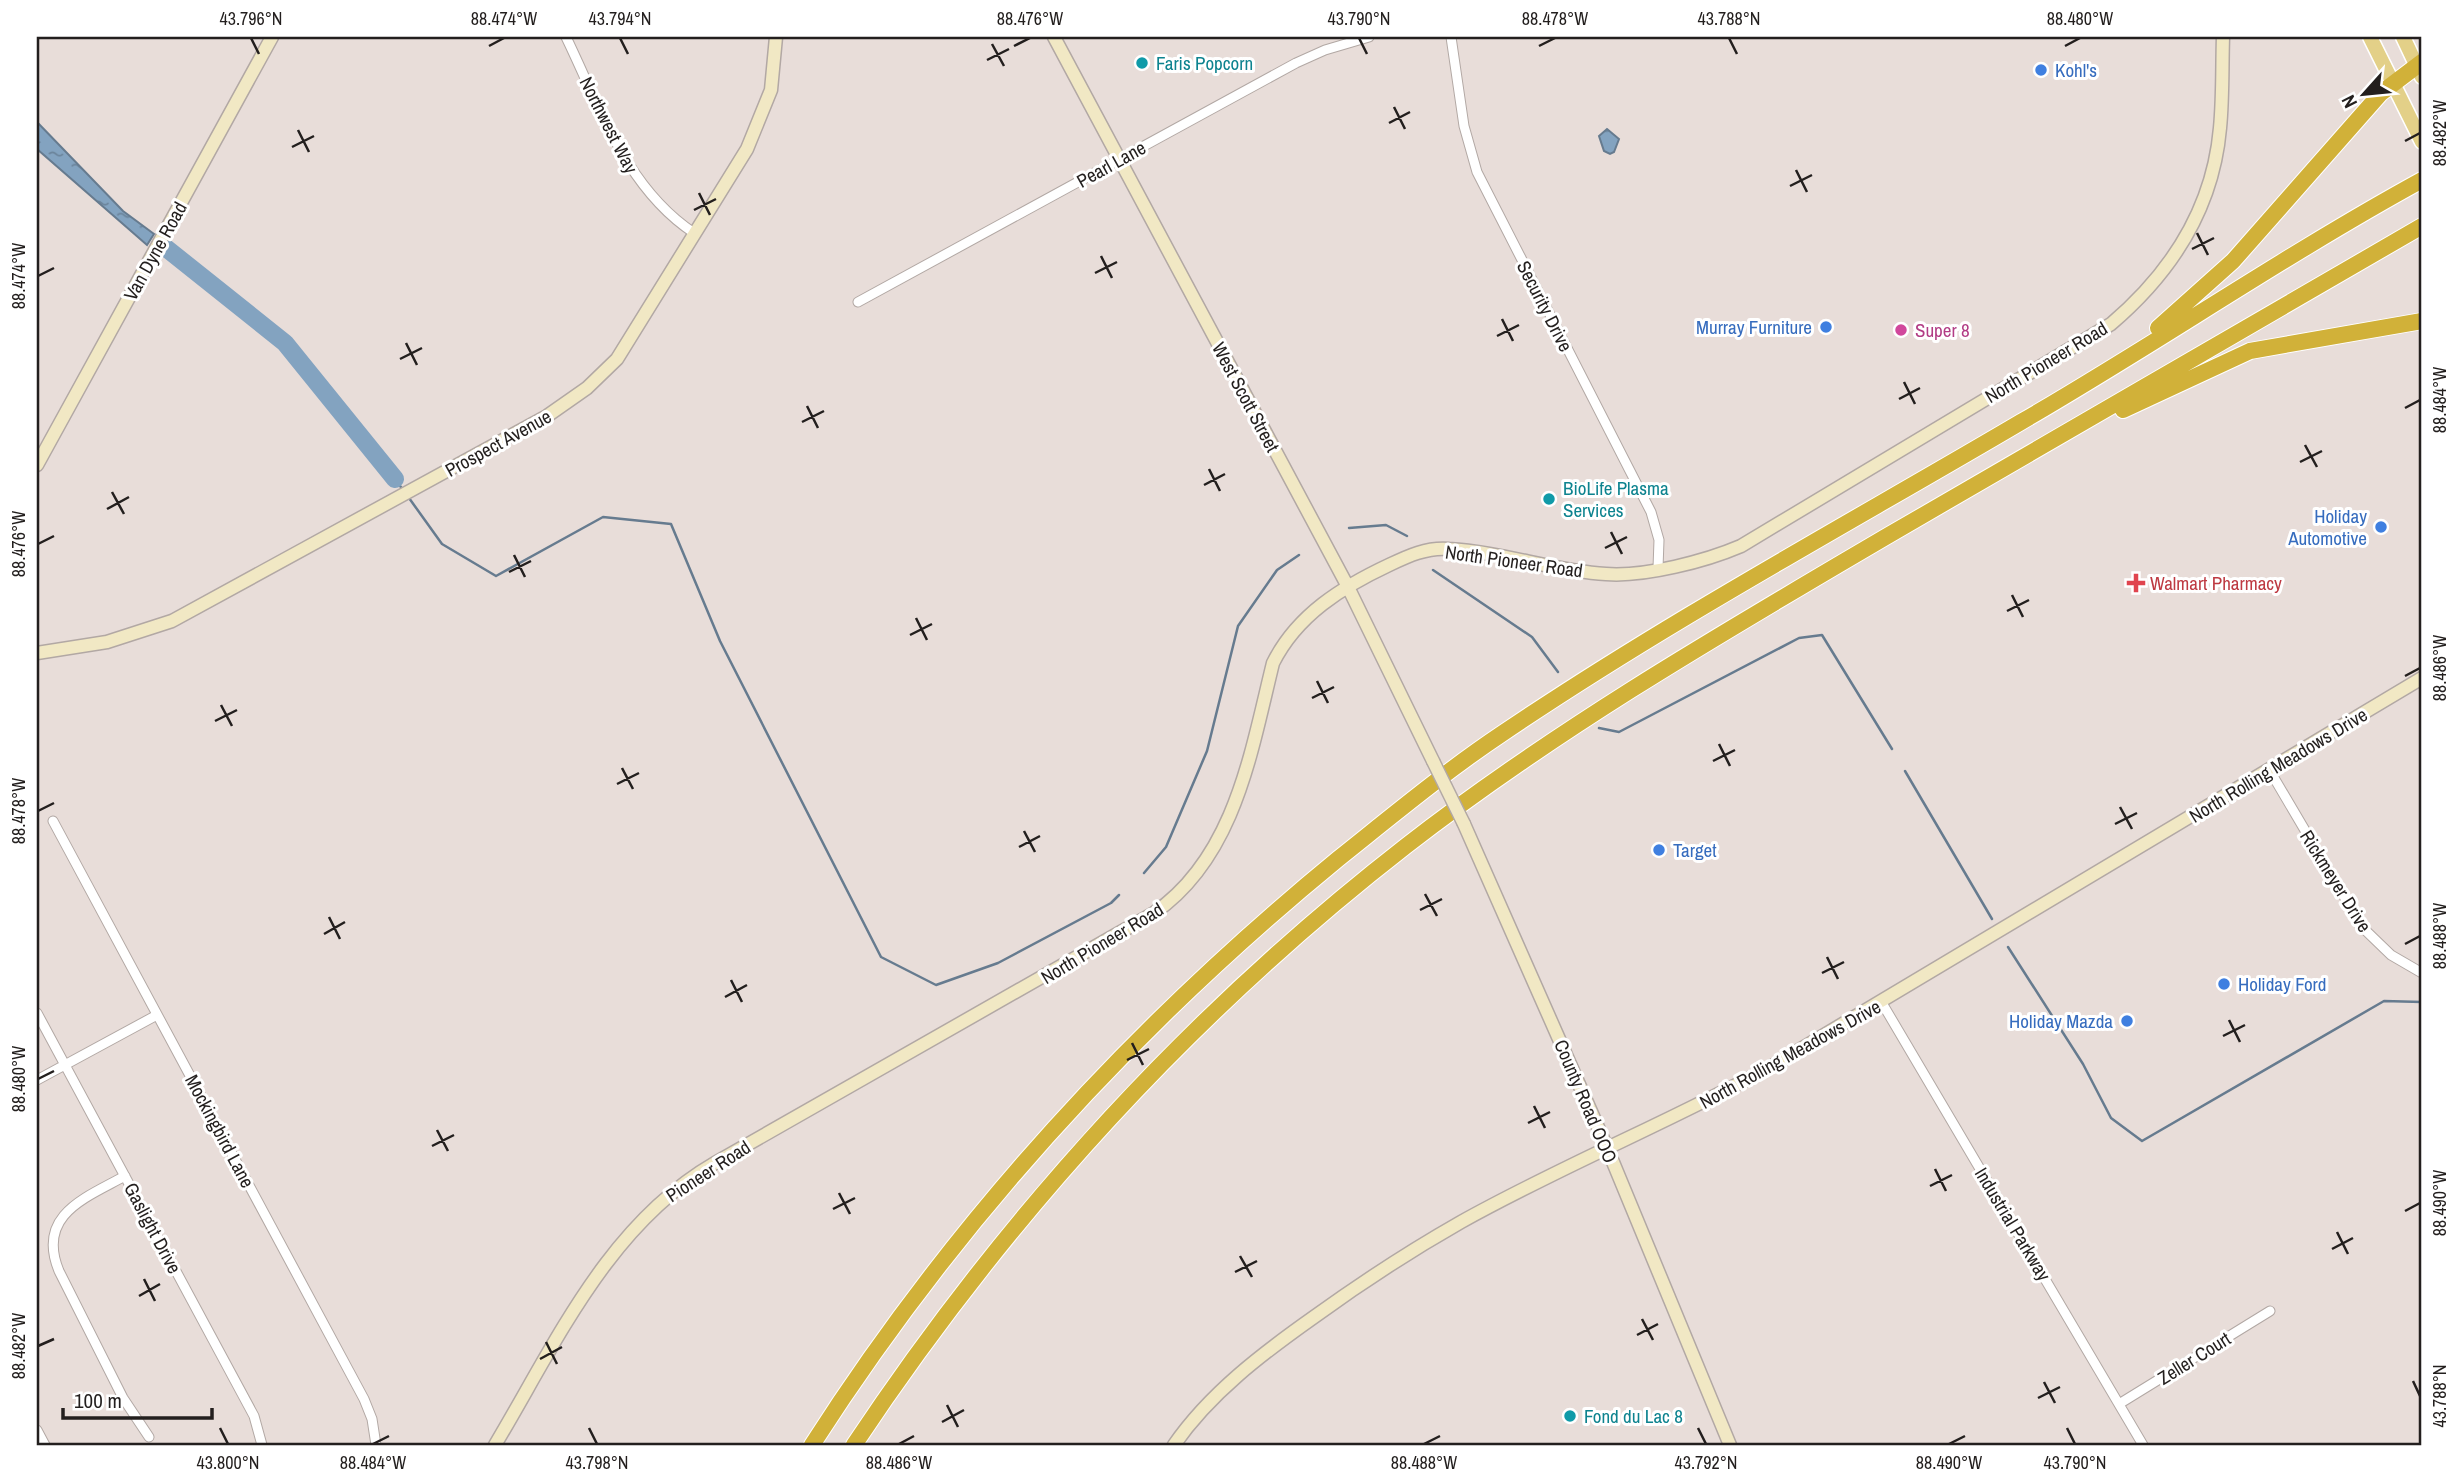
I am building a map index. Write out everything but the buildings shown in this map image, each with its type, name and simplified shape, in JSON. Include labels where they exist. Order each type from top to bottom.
[{"type":"highway","points":[[2063,398],[2174,317],[2233,261],[2393,82],[2420,68]]},
{"type":"highway","points":[[812,1445],[892,1328],[996,1192],[1076,1102],[1191,986],[1265,920],[1388,819],[1499,736],[1724,596],[2063,398],[2422,180]]},
{"type":"highway","points":[[854,1445],[918,1349],[964,1288],[1101,1128],[1213,1012],[1402,849],[1515,765],[1689,652],[2422,226]]},
{"type":"highway","points":[[2035,450],[2250,351],[2419,323]]},
{"type":"main road","name":"Van Dyne Road","points":[[37,465],[272,37]]},
{"type":"main road","name":"Prospect Avenue","points":[[37,653],[107,642],[153,629],[237,587],[547,416],[598,379],[622,352],[757,129],[774,80],[776,37]]},
{"type":"main road","name":"West Scott Street","points":[[1054,37],[1346,585],[1433,761]]},
{"type":"main road","name":"North Pioneer Road","points":[[903,1058],[1154,914],[1185,888],[1208,859],[1237,799],[1273,663],[1284,642],[1346,585],[1420,551],[1447,548],[1501,556],[1556,570],[1607,575],[1693,564],[1741,546],[2102,330],[2126,312],[2184,244],[2202,203],[2220,131],[2223,37]]},
{"type":"main road","points":[[2370,37],[2422,142]]},
{"type":"main road","points":[[2403,37],[2420,68]]},
{"type":"main road","name":"North Rolling Meadows Drive","points":[[1174,1445],[1236,1376],[1372,1275],[1462,1221],[1709,1101],[1882,1003],[2422,678]]},
{"type":"main road","name":"County Road OOO","points":[[1433,761],[1464,824],[1608,1150],[1730,1445]]},
{"type":"main road","name":"Pioneer Road","points":[[495,1445],[602,1268],[650,1210],[704,1170],[903,1058]]},
{"type":"street","name":"Northwest Way","points":[[566,37],[636,178],[660,207],[694,233]]},
{"type":"street","name":"Pearl Lane","points":[[858,302],[1307,57],[1369,37]]},
{"type":"street","name":"Security Drive","points":[[1451,37],[1464,126],[1477,172],[1651,512],[1658,540],[1658,568]]},
{"type":"street","name":"Rickmeyer Drive","points":[[2270,771],[2362,927],[2391,956],[2422,973]]},
{"type":"street","name":"Mockingbird Lane","points":[[53,821],[364,1399],[373,1423],[376,1445]]},
{"type":"street","name":"Industrial Parkway","points":[[1882,1003],[2143,1445]]},
{"type":"street","name":"Gaslight Drive","points":[[37,1013],[254,1416],[262,1445]]},
{"type":"street","points":[[37,1080],[157,1015]]},
{"type":"street","points":[[125,1176],[69,1209],[57,1228],[53,1250],[59,1271],[123,1398],[149,1437]]},
{"type":"street","name":"Zeller Court","points":[[2119,1404],[2270,1311]]},
{"type":"street","points":[[37,1430],[45,1445]]},
{"type":"water","points":[[37,122],[123,211],[154,234],[147,245],[37,149]]},
{"type":"water","points":[[1607,129],[1619,139],[1614,152],[1610,154],[1604,151],[1599,136]]},
{"type":"waterway","points":[[166,248],[285,343],[395,479]]},
{"type":"waterway","points":[[395,479],[403,490]]},
{"type":"waterway","points":[[409,498],[442,544],[496,576],[603,517],[671,524],[720,641],[881,957],[936,985],[998,963],[1111,903],[1119,895]]},
{"type":"waterway","points":[[1349,528],[1386,525],[1407,536]]},
{"type":"waterway","points":[[1144,873],[1166,847],[1207,751],[1238,626],[1277,570],[1299,555]]},
{"type":"waterway","points":[[1433,570],[1532,637],[1558,672]]},
{"type":"waterway","points":[[1599,728],[1619,732],[1799,638],[1822,635],[1892,749]]},
{"type":"waterway","points":[[1905,771],[1992,919]]},
{"type":"waterway","points":[[2008,947],[2083,1064],[2111,1118],[2142,1141],[2384,1001],[2422,1002]]},
{"type":"place","name":"Faris Popcorn","points":[[1142,63]]},
{"type":"place","name":"Kohl's","points":[[2041,70]]},
{"type":"place","name":"Murray Furniture","points":[[1826,327]]},
{"type":"place","name":"Super 8","points":[[1901,330]]},
{"type":"place","name":"BioLife Plasma Services","points":[[1549,499]]},
{"type":"place","name":"Holiday Automotive","points":[[2381,527]]},
{"type":"place","name":"Walmart Pharmacy","points":[[2136,583]]},
{"type":"place","name":"Target","points":[[1659,850]]},
{"type":"place","name":"Holiday Ford","points":[[2224,984]]},
{"type":"place","name":"Holiday Mazda","points":[[2127,1021]]},
{"type":"place","name":"Fond du Lac 8","points":[[1570,1416]]}]
